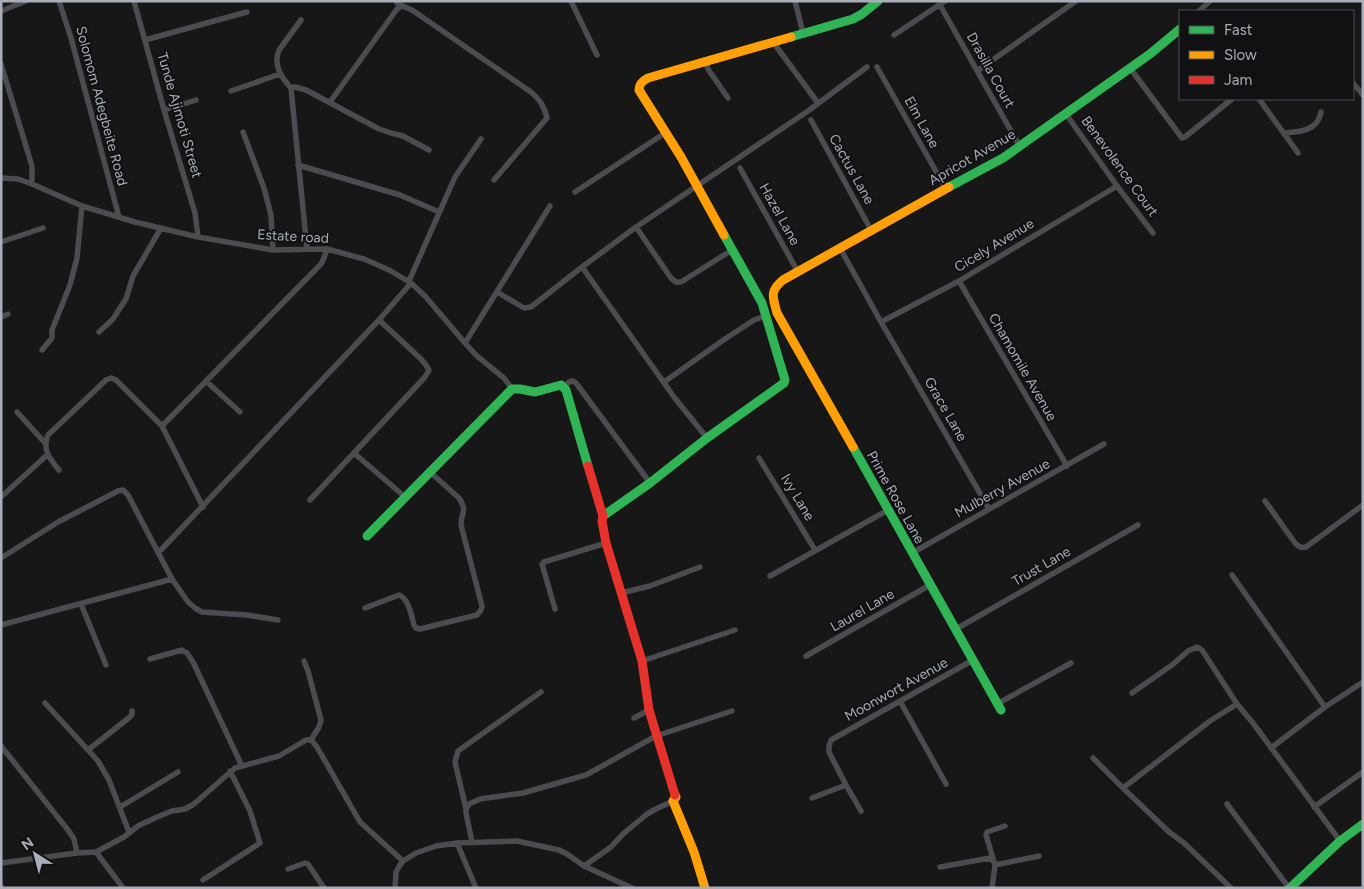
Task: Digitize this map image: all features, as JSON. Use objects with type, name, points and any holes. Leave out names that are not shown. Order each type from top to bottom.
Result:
[{"type":"street","points":[[1,11],[26,1]]},
{"type":"street","name":"Solomom Adegbeite Road","points":[[59,1],[71,38],[119,217]]},
{"type":"street","name":"Tunde Ajimoti Street","points":[[134,1],[195,213],[198,237]]},
{"type":"street","points":[[571,1],[597,55]]},
{"type":"street","points":[[795,1],[803,33]]},
{"type":"street","points":[[603,516],[785,381],[762,303],[681,157],[639,90],[639,84],[648,78],[705,60],[853,19],[867,6],[878,1]]},
{"type":"street","points":[[977,71],[1076,1]]},
{"type":"street","points":[[1201,10],[1210,1]]},
{"type":"street","points":[[330,102],[397,9],[397,3],[406,7],[531,92],[541,102],[546,118],[494,180]]},
{"type":"street","points":[[894,35],[943,3]]},
{"type":"street","name":"Drasilla Court","points":[[943,3],[977,71],[1020,147]]},
{"type":"street","points":[[145,40],[247,12]]},
{"type":"street","points":[[301,20],[277,55],[280,74],[291,88],[307,249]]},
{"type":"street","name":"Apricot Avenue","points":[[772,296],[778,284],[1020,147],[1150,54],[1179,30]]},
{"type":"street","points":[[773,42],[818,103]]},
{"type":"street","points":[[705,60],[708,69],[728,98]]},
{"type":"street","points":[[1,64],[32,166],[32,184]]},
{"type":"street","name":"Elm Lane","points":[[876,66],[946,189]]},
{"type":"street","points":[[497,292],[524,308],[531,307],[636,227],[818,103],[867,67]]},
{"type":"street","points":[[1130,68],[1182,138],[1231,100]]},
{"type":"street","points":[[231,91],[280,74]]},
{"type":"street","points":[[1354,84],[1363,95]]},
{"type":"street","points":[[291,88],[300,88],[380,129],[403,136],[429,150]]},
{"type":"street","points":[[164,110],[196,100]]},
{"type":"street","points":[[1260,100],[1298,153]]},
{"type":"street","points":[[1284,132],[1309,129],[1320,118],[1321,112]]},
{"type":"street","name":"Benevolence Court","points":[[1066,114],[1153,233]]},
{"type":"street","name":"Cactus Lane","points":[[810,120],[871,230]]},
{"type":"street","points":[[243,132],[264,188],[271,215],[272,250]]},
{"type":"street","points":[[575,192],[665,133]]},
{"type":"street","points":[[159,552],[378,320],[410,282],[455,178],[481,140]]},
{"type":"street","points":[[298,165],[400,195],[440,212]]},
{"type":"street","name":"Hazel Lane","points":[[740,168],[798,272]]},
{"type":"street","name":"Estate road","points":[[1,178],[18,179],[82,206],[198,237],[272,250],[327,249],[364,260],[410,282],[425,296],[476,355],[504,378],[512,389]]},
{"type":"street","name":"Cicely Avenue","points":[[881,322],[959,281],[1117,186]]},
{"type":"street","points":[[42,350],[52,338],[52,330],[70,285],[77,258],[82,206]]},
{"type":"street","points":[[465,343],[550,206]]},
{"type":"street","points":[[636,227],[671,278],[676,282],[681,282],[732,250]]},
{"type":"street","points":[[1,242],[43,228]]},
{"type":"street","points":[[99,332],[112,319],[126,299],[133,276],[161,228]]},
{"type":"street","name":"Grace Lane","points":[[840,248],[989,509]]},
{"type":"street","points":[[162,426],[321,264],[327,249]]},
{"type":"street","points":[[582,267],[674,397],[707,438]]},
{"type":"street","name":"Chamomile Avenue","points":[[959,281],[1066,466]]},
{"type":"street","name":"Prime Rose Lane","points":[[772,296],[777,313],[999,707]]},
{"type":"street","points":[[1,317],[8,314]]},
{"type":"street","points":[[664,382],[754,320],[766,316]]},
{"type":"street","points":[[310,500],[425,377],[429,370],[421,359],[378,320]]},
{"type":"street","points":[[59,470],[47,455],[45,443],[48,435],[110,378],[116,380],[162,426],[203,507]]},
{"type":"street","points":[[206,381],[240,412]]},
{"type":"street","points":[[564,387],[569,382],[573,381],[576,383],[650,483]]},
{"type":"street","points":[[367,536],[512,389],[526,389],[533,392],[561,385],[564,387]]},
{"type":"street","points":[[564,387],[603,516],[602,521],[606,543],[642,661],[649,710],[676,797],[673,801],[647,814],[611,847],[584,866]]},
{"type":"street","points":[[17,412],[45,443]]},
{"type":"street","name":"Mulberry Avenue","points":[[912,553],[1104,444]]},
{"type":"street","points":[[354,452],[405,497]]},
{"type":"street","points":[[1,497],[47,455]]},
{"type":"street","name":"Ivy Lane","points":[[759,458],[814,550]]},
{"type":"street","points":[[365,608],[399,595],[403,596],[414,625],[420,629],[477,614],[482,610],[461,526],[464,510],[462,503],[459,498],[430,472]]},
{"type":"street","points":[[1,558],[58,522],[118,491],[124,490],[172,579],[188,602],[195,608],[202,612],[247,615],[278,620]]},
{"type":"street","points":[[1265,501],[1295,543],[1302,548],[1363,505]]},
{"type":"street","points":[[770,576],[888,510]]},
{"type":"street","name":"Trust Lane","points":[[956,629],[1138,525]]},
{"type":"street","points":[[555,609],[542,564],[606,543]]},
{"type":"street","points":[[621,593],[650,586],[700,566]]},
{"type":"street","points":[[1232,575],[1326,707]]},
{"type":"street","points":[[1,625],[172,579]]},
{"type":"street","name":"Laurel Lane","points":[[806,656],[930,585]]},
{"type":"street","points":[[81,604],[106,664]]},
{"type":"street","points":[[642,661],[735,630]]},
{"type":"street","points":[[1132,693],[1172,665],[1188,651],[1197,647],[1202,650],[1237,704],[1246,713],[1340,841]]},
{"type":"street","points":[[150,659],[182,650],[187,653],[242,766]]},
{"type":"street","name":"Moonwort Avenue","points":[[846,785],[830,752],[829,746],[832,740],[973,660]]},
{"type":"street","points":[[304,661],[321,720],[311,740]]},
{"type":"street","points":[[999,707],[1071,663]]},
{"type":"street","points":[[1271,748],[1363,682]]},
{"type":"street","points":[[472,842],[455,762],[458,751],[541,692]]},
{"type":"street","points":[[900,701],[946,784]]},
{"type":"street","points":[[45,703],[98,761],[109,780],[129,832]]},
{"type":"street","points":[[1123,788],[1210,722],[1237,704]]},
{"type":"street","points":[[634,718],[649,710]]},
{"type":"street","points":[[88,750],[127,720],[132,711]]},
{"type":"street","points":[[466,809],[469,804],[480,799],[523,793],[586,775],[656,736],[732,711]]},
{"type":"street","points":[[1,862],[96,852],[124,837],[138,826],[172,811],[186,809],[230,771],[279,756],[306,740],[311,740]]},
{"type":"street","points":[[311,740],[317,747],[360,822],[403,861]]},
{"type":"street","points":[[1,746],[68,830],[74,839],[77,853]]},
{"type":"street","points":[[1093,758],[1169,832],[1184,842],[1231,888]]},
{"type":"street","points":[[203,880],[260,843],[250,811],[230,771]]},
{"type":"street","points":[[120,807],[178,772]]},
{"type":"street","points":[[1314,807],[1363,772]]},
{"type":"street","points":[[812,798],[846,785],[862,811]]},
{"type":"street","points":[[673,801],[694,852],[704,888]]},
{"type":"street","points":[[1227,804],[1289,888],[1340,841],[1362,826]]},
{"type":"street","points":[[992,888],[994,863],[986,835],[987,832],[1005,826]]},
{"type":"street","points":[[395,888],[396,872],[403,861],[416,853],[436,846],[458,843],[517,841],[559,850],[584,866],[632,888]]},
{"type":"street","points":[[458,843],[476,888]]},
{"type":"street","points":[[96,852],[123,888]]},
{"type":"street","points":[[994,863],[1039,856]]},
{"type":"street","points":[[940,867],[990,858],[994,863]]},
{"type":"street","points":[[288,869],[305,863],[308,864],[324,888]]},
{"type":"traffic: fast","points":[[791,37],[853,19],[878,1]]},
{"type":"traffic: fast","points":[[949,187],[1003,158],[1150,54],[1179,30]]},
{"type":"traffic: fast","points":[[603,516],[784,383],[785,380],[762,303],[724,235]]},
{"type":"traffic: fast","points":[[367,536],[512,389],[535,392],[561,385],[566,390],[588,466]]},
{"type":"traffic: fast","points":[[853,447],[1001,710]]},
{"type":"traffic: fast","points":[[1290,888],[1340,841],[1363,824]]},
{"type":"traffic: slow","points":[[724,235],[681,157],[639,90],[640,86],[648,78],[791,37]]},
{"type":"traffic: slow","points":[[853,447],[777,313],[773,299],[774,291],[783,280],[949,187]]},
{"type":"traffic: slow","points":[[675,795],[676,797],[673,801],[694,852],[705,888]]},
{"type":"traffic: jam","points":[[588,466],[603,516],[602,521],[606,543],[642,661],[649,710],[675,795]]}]
